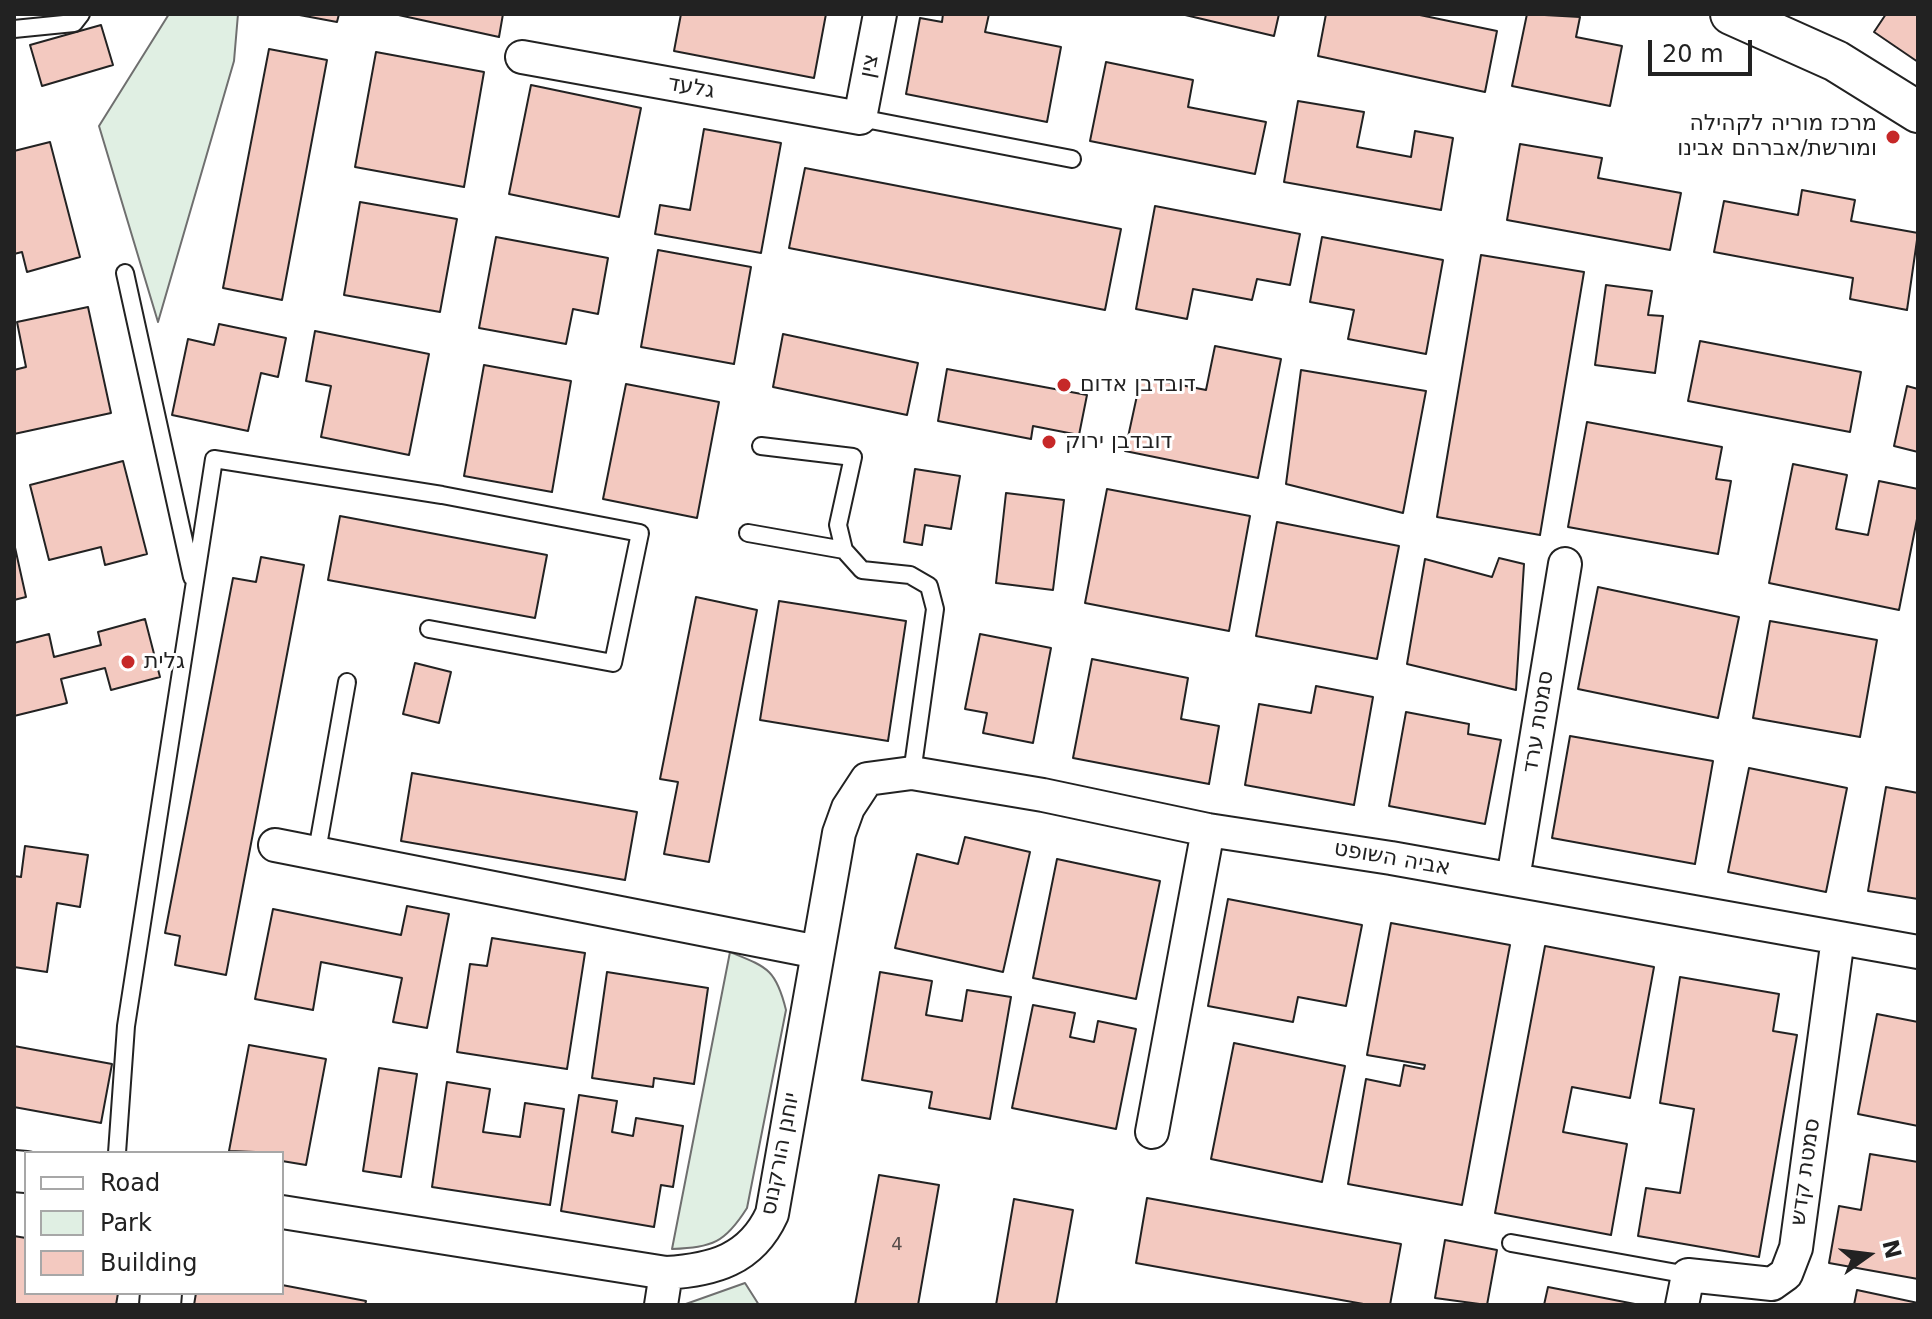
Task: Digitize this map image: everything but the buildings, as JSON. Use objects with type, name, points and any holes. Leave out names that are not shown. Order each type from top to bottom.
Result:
[{"type":"street","name":"צין","points":[[860,118],[880,14]]},
{"type":"street","points":[[1731,14],[1836,61],[1918,112]]},
{"type":"street","name":"גלעד","points":[[522,57],[860,118]]},
{"type":"street","name":"סמטת ערד","points":[[1513,879],[1565,564]]},
{"type":"street","name":"אביה השופט","points":[[867,779],[912,773],[1043,795],[1208,830],[1513,879],[1918,952]]},
{"type":"street","name":"יוחנן הורקנוס","points":[[284,1212],[666,1273],[699,1271],[749,1250],[765,1230],[772,1214],[839,833],[848,808],[867,779]]},
{"type":"street","points":[[1152,1132],[1208,830]]},
{"type":"street","points":[[275,845],[818,952]]},
{"type":"street","name":"סמטת קדש","points":[[1685,1290],[1772,1284],[1791,1266],[1838,938]]},
{"type":"street","points":[[661,1305],[666,1273]]},
{"type":"lane","points":[[14,29],[74,23],[81,14]]},
{"type":"lane","points":[[860,118],[1072,159]]},
{"type":"lane","points":[[125,273],[194,586]]},
{"type":"lane","points":[[761,446],[853,457],[838,525],[844,550],[862,570],[910,575],[929,586],[935,609],[912,773]]},
{"type":"lane","points":[[117,1151],[126,1026],[214,459],[442,495],[640,533],[613,663],[429,629]]},
{"type":"lane","points":[[748,533],[844,550]]},
{"type":"lane","points":[[317,851],[347,682]]},
{"type":"lane","points":[[1511,1243],[1685,1290]]},
{"type":"green space","points":[[169,14],[238,14],[234,61],[158,322],[99,126]]},
{"type":"green space","points":[[730,952],[768,971],[778,986],[786,1010],[747,1208],[732,1229],[717,1241],[698,1247],[672,1249]]},
{"type":"green space","points":[[745,1283],[759,1305],[683,1305]]},
{"type":"place","name":"מרכז מוריה לקהילה ומורשת/אברהם אבינו","points":[[1893,137]]},
{"type":"place","name":"דובדבן אדום","points":[[1064,385]]},
{"type":"place","name":"דובדבן ירוק","points":[[1049,442]]},
{"type":"place","name":"גלית","points":[[128,662]]}]
